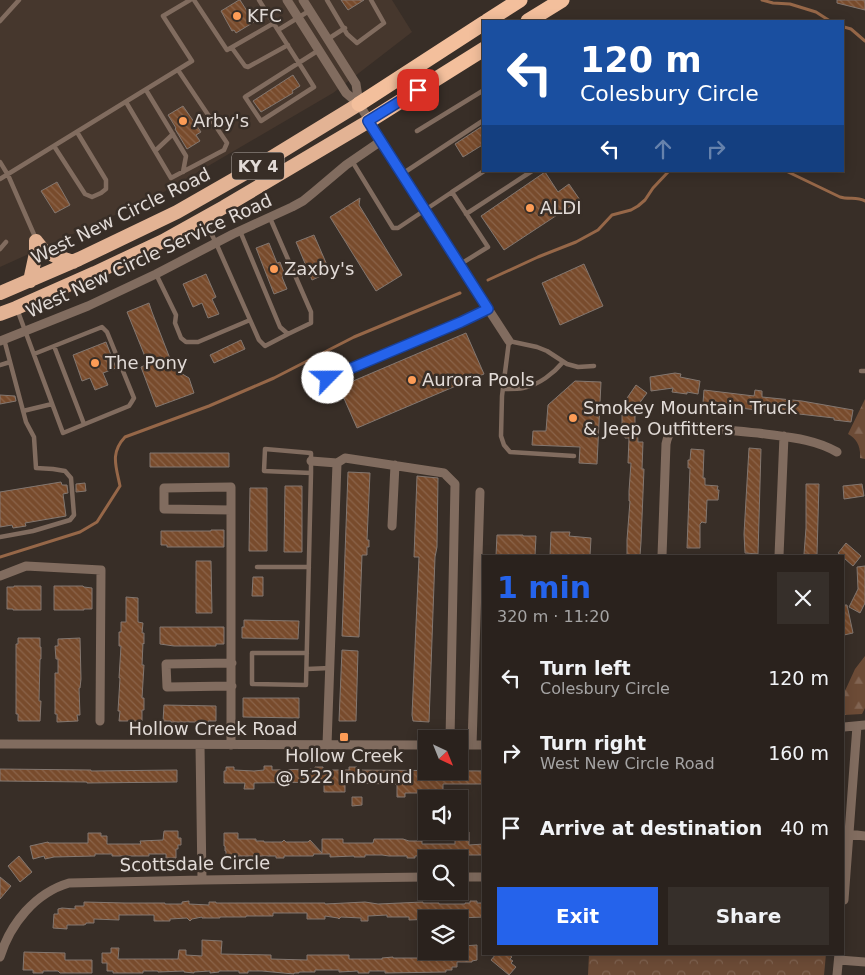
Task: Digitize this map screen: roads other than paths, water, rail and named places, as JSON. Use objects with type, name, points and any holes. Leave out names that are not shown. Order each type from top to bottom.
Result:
[{"type":"highway","points":[[489,20],[520,0]]},
{"type":"highway","points":[[530,20],[562,0]]},
{"type":"highway","name":"West New Circle Road","points":[[0,293],[132,235],[204,198],[359,104],[482,24]]},
{"type":"highway","name":"KY 4","points":[[0,314],[163,241],[368,121],[482,50]]},
{"type":"highway","points":[[36,241],[44,251],[73,262]]},
{"type":"highway","points":[[30,281],[36,253],[36,241]]},
{"type":"street","points":[[287,0],[346,93],[359,104]]},
{"type":"street","points":[[303,0],[356,84],[359,104],[368,121],[509,341]]},
{"type":"street","name":"West New Circle Service Road","points":[[2,340],[88,306],[303,201],[352,161],[381,141]]},
{"type":"street","points":[[662,555],[666,444],[668,435],[672,430],[679,426],[688,426],[784,436],[805,439],[837,452]]},
{"type":"street","points":[[779,555],[784,436]]},
{"type":"street","points":[[311,461],[337,463],[345,458],[395,465],[444,473],[455,484],[450,730]]},
{"type":"street","points":[[327,745],[337,463]]},
{"type":"street","points":[[392,526],[395,465]]},
{"type":"street","points":[[231,510],[164,509],[164,488],[231,487],[232,745]]},
{"type":"street","points":[[472,745],[480,492]]},
{"type":"street","points":[[0,576],[26,566],[101,570],[100,721]]},
{"type":"street","points":[[232,663],[166,664],[167,687],[232,686]]},
{"type":"street","points":[[844,727],[861,725],[844,900]]},
{"type":"street","name":"Hollow Creek Road","points":[[0,744],[418,745]]},
{"type":"street","points":[[200,745],[202,880]]},
{"type":"street","points":[[468,745],[482,745]]},
{"type":"street","points":[[849,834],[865,836]]},
{"type":"street","points":[[468,877],[482,876]]},
{"type":"street","name":"Scottsdale Circle","points":[[0,956],[6,941],[26,911],[52,889],[69,883],[418,877]]},
{"type":"street","points":[[837,975],[839,957],[865,962]]},
{"type":"lane","points":[[0,21],[19,0]]},
{"type":"lane","points":[[0,179],[192,62],[163,16],[190,0]]},
{"type":"lane","points":[[194,0],[227,50],[274,23]]},
{"type":"lane","points":[[259,0],[299,62],[314,87],[261,121],[245,96],[299,62],[319,50]]},
{"type":"lane","points":[[327,0],[347,34],[357,42],[384,23],[371,0]]},
{"type":"lane","points":[[278,30],[309,10]]},
{"type":"lane","points":[[328,39],[344,28]]},
{"type":"lane","points":[[232,48],[245,66],[248,67],[288,45]]},
{"type":"lane","points":[[126,102],[171,178],[224,150],[226,143],[178,70]]},
{"type":"lane","points":[[146,90],[186,156],[183,172]]},
{"type":"lane","points":[[417,131],[482,91]]},
{"type":"lane","points":[[402,174],[482,121]]},
{"type":"lane","points":[[54,146],[84,194],[92,197],[102,193],[106,189],[106,180],[76,132]]},
{"type":"lane","points":[[155,151],[173,134]]},
{"type":"lane","points":[[352,161],[393,228],[398,228],[482,172]]},
{"type":"lane","points":[[0,162],[8,175],[36,241]]},
{"type":"lane","points":[[466,214],[530,172]]},
{"type":"lane","points":[[452,192],[488,247],[459,265]]},
{"type":"lane","points":[[204,218],[259,340],[265,346],[311,323],[310,312],[270,218]]},
{"type":"lane","points":[[240,231],[280,327],[288,334]]},
{"type":"lane","points":[[0,249],[6,242]]},
{"type":"lane","points":[[156,274],[176,315],[175,323],[180,338],[186,342],[198,342],[250,320]]},
{"type":"lane","points":[[16,308],[63,433],[129,406],[132,403],[134,398],[108,332],[102,327],[34,354]]},
{"type":"lane","points":[[328,378],[488,309]]},
{"type":"lane","points":[[0,537],[33,531],[70,520],[74,515],[71,478],[65,471],[36,468],[34,437],[26,422],[2,340]]},
{"type":"lane","points":[[574,456],[510,452],[504,445],[501,436],[503,389],[509,341],[537,347],[547,351],[563,362],[578,367],[594,366]]},
{"type":"lane","points":[[54,346],[84,424]]},
{"type":"lane","points":[[0,365],[10,362]]},
{"type":"lane","points":[[503,389],[525,388],[541,381],[563,362]]},
{"type":"lane","points":[[23,411],[52,404]]},
{"type":"lane","points":[[307,653],[252,653],[252,684],[306,685],[306,669],[307,653],[309,567],[311,472],[311,453],[264,449],[264,471],[311,472]]},
{"type":"lane","points":[[257,567],[309,567]]},
{"type":"lane","points":[[306,669],[330,668]]},
{"type":"waterway","points":[[762,0],[790,4],[816,12],[828,20]]},
{"type":"waterway","points":[[844,27],[851,29],[865,41]]},
{"type":"waterway","points":[[488,280],[576,242],[598,230],[612,215],[638,206],[668,172]]},
{"type":"waterway","points":[[788,172],[840,197],[865,201]]},
{"type":"waterway","points":[[0,557],[80,532],[97,522],[120,486],[115,460],[117,449],[125,437],[209,406],[274,378],[354,337],[460,293]]},
{"type":"place","name":"KFC","points":[[237,16]]},
{"type":"place","name":"Arby's","points":[[183,121]]},
{"type":"place","name":"ALDI","points":[[530,208]]},
{"type":"place","name":"Zaxby's","points":[[274,269]]},
{"type":"place","name":"The Pony","points":[[95,363]]},
{"type":"place","name":"Aurora Pools","points":[[412,380]]},
{"type":"place","name":"Smokey Mountain Truck & Jeep Outfitters","points":[[573,418]]},
{"type":"place","name":"Hollow Creek @ 522 Inbound","points":[[344,737]]}]
